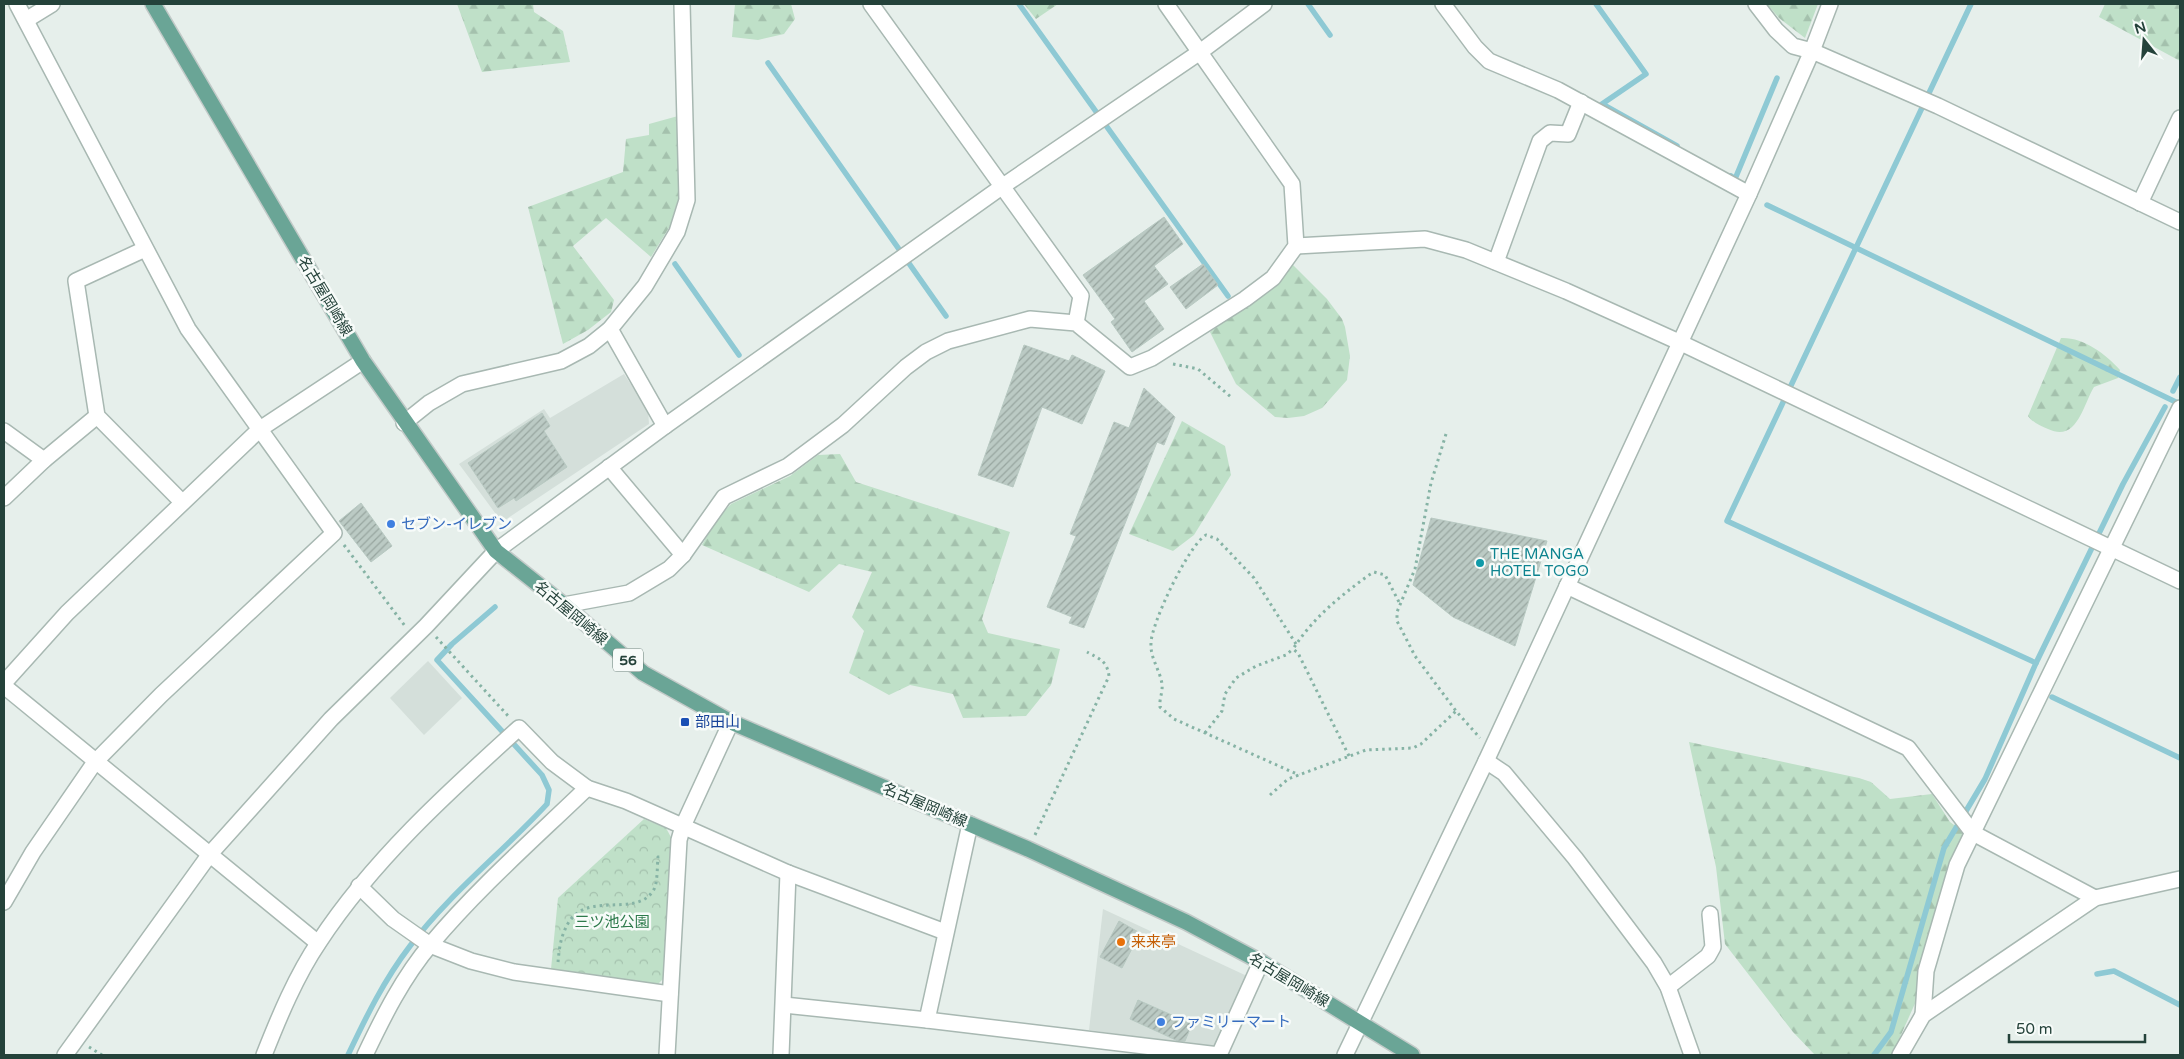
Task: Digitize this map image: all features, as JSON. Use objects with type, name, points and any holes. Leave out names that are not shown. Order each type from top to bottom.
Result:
[{"type":"main road","name":"名古屋岡崎線","points":[[153,4],[363,362],[404,423],[496,551],[564,605],[643,673],[730,722],[1028,849],[1170,914],[1261,962],[1412,1055]]},
{"type":"street","points":[[4,902],[33,852],[95,762],[161,695],[334,532],[188,329],[17,4]]},
{"type":"street","points":[[26,20],[52,4]]},
{"type":"street","points":[[404,423],[429,403],[462,384],[561,361],[589,346],[610,329],[645,286],[677,232],[686,210],[687,166],[682,4]]},
{"type":"street","points":[[871,4],[1004,186],[1081,296],[1076,323]]},
{"type":"street","points":[[564,605],[629,593],[669,569],[683,555],[724,497],[788,466],[843,425],[883,387],[926,352],[948,341],[1030,319],[1076,323],[1130,367],[1147,360],[1245,299],[1273,278],[1296,246],[1292,184],[1166,4]]},
{"type":"street","points":[[65,1055],[210,854],[331,719],[426,626],[496,551],[665,426],[1004,186],[1200,52],[1264,4]]},
{"type":"street","points":[[1443,4],[1475,47],[1489,61],[1581,102],[1749,194]]},
{"type":"street","points":[[1756,4],[1776,30],[1793,46],[1812,51],[1938,106],[2180,222]]},
{"type":"street","points":[[1345,1055],[1486,761],[1749,194],[1812,51],[1830,4]]},
{"type":"street","points":[[1496,262],[1540,142],[1550,132],[1568,134],[1581,102]]},
{"type":"street","points":[[2140,203],[2180,118]]},
{"type":"street","points":[[1296,246],[1425,239],[1466,250],[1679,342],[2180,580]]},
{"type":"street","points":[[146,249],[76,281],[96,416],[182,502]]},
{"type":"street","points":[[610,329],[665,426]]},
{"type":"street","points":[[318,943],[95,762],[4,685],[67,613],[260,429],[363,362]]},
{"type":"street","points":[[1923,1015],[1926,971],[1957,865],[2180,408]]},
{"type":"street","points":[[4,498],[44,460],[96,416]]},
{"type":"street","points":[[4,431],[44,460]]},
{"type":"street","points":[[609,468],[683,555]]},
{"type":"street","points":[[1567,586],[1908,748],[1973,834],[2095,898]]},
{"type":"street","points":[[667,1055],[678,858],[683,826],[730,722]]},
{"type":"street","points":[[264,1055],[278,1020],[318,943],[359,886],[474,768],[519,728],[552,762],[587,788],[683,826],[788,873],[945,932]]},
{"type":"street","points":[[1486,761],[1504,773],[1575,858],[1654,963],[1668,987],[1692,1055]]},
{"type":"street","points":[[365,1055],[387,1010],[430,944],[490,882],[587,788]]},
{"type":"street","points":[[927,1020],[970,824]]},
{"type":"street","points":[[781,1055],[788,873]]},
{"type":"street","points":[[1900,1055],[1923,1015],[2095,898],[2180,879]]},
{"type":"street","points":[[359,886],[394,919],[430,944],[472,961],[514,972],[670,994]]},
{"type":"street","points":[[1668,987],[1708,956],[1713,947],[1710,914]]},
{"type":"street","points":[[784,1005],[1219,1055],[1261,962]]},
{"type":"path","points":[[1147,360],[1154,364],[1179,364],[1198,369],[1231,397]]},
{"type":"path","points":[[1446,434],[1431,483],[1416,569],[1397,612],[1402,633],[1415,656],[1477,736],[1493,746]]},
{"type":"path","points":[[334,532],[414,638]]},
{"type":"path","points":[[1296,644],[1254,578],[1217,539],[1206,535],[1202,537],[1171,588],[1152,633],[1151,644],[1162,684],[1160,707],[1174,719],[1299,775]]},
{"type":"path","points":[[1205,733],[1222,711],[1225,694],[1236,678],[1256,666],[1286,656],[1301,636],[1332,602],[1374,572],[1385,575],[1400,604]]},
{"type":"path","points":[[426,626],[519,728]]},
{"type":"path","points":[[1292,649],[1298,653],[1349,756]]},
{"type":"path","points":[[1028,849],[1110,676],[1104,661],[1087,652]]},
{"type":"path","points":[[1270,795],[1288,778],[1349,756],[1376,748],[1413,748],[1421,744],[1456,711]]},
{"type":"path","points":[[555,978],[562,937],[570,919],[579,910],[592,906],[639,902],[655,890],[658,857],[678,858]]},
{"type":"shaded area","points":[[624,374],[648,410],[649,424],[501,521],[459,464],[544,409],[550,418]]},
{"type":"shaded area","points":[[428,661],[462,698],[424,735],[390,698]]},
{"type":"shaded area","points":[[1103,909],[1247,976],[1217,1044],[1208,1047],[1089,1030]]},
{"type":"green space","points":[[457,4],[533,4],[534,12],[563,31],[570,62],[482,72]]},
{"type":"green space","points":[[735,4],[791,4],[795,19],[784,34],[758,40],[732,37]]},
{"type":"green space","points":[[1024,4],[1058,4],[1036,19]]},
{"type":"green space","points":[[1767,4],[1818,4],[1805,38],[1779,18]]},
{"type":"green space","points":[[2105,4],[2180,4],[2180,61],[2099,17]]},
{"type":"green space","points":[[678,116],[680,193],[670,226],[651,257],[606,218],[573,246],[614,300],[611,312],[588,330],[563,344],[528,207],[623,172],[626,139],[649,135],[649,124]]},
{"type":"green space","points":[[1292,264],[1327,299],[1342,319],[1350,356],[1347,380],[1322,408],[1304,416],[1288,418],[1275,417],[1236,384],[1210,332],[1262,294]]},
{"type":"green space","points":[[2061,338],[2069,338],[2086,343],[2108,358],[2120,370],[2118,378],[2094,387],[2078,420],[2072,427],[2066,431],[2058,432],[2037,424],[2028,416]]},
{"type":"green space","points":[[1182,421],[1225,446],[1231,475],[1194,535],[1173,551],[1129,534]]},
{"type":"green space","points":[[840,454],[856,482],[1010,532],[982,619],[988,633],[1060,649],[1051,685],[1026,716],[963,718],[953,694],[910,685],[889,695],[849,673],[864,631],[852,617],[872,572],[839,564],[809,592],[702,545],[716,520],[731,504],[790,476],[818,455]]},
{"type":"green space","points":[[1689,742],[1859,778],[1871,782],[1890,799],[1932,794],[1950,822],[1965,833],[1917,999],[1892,1055],[1815,1055],[1793,1032],[1725,944],[1716,867]]},
{"type":"green space","name":"三ツ池公園","points":[[644,819],[666,828],[672,839],[664,978],[657,985],[551,969],[558,898]]},
{"type":"building","points":[[1164,217],[1183,244],[1154,266],[1168,284],[1144,301],[1164,329],[1132,352],[1111,322],[1115,319],[1083,275]]},
{"type":"building","points":[[1203,264],[1218,285],[1186,309],[1170,287]]},
{"type":"building","points":[[1024,345],[1069,361],[1072,355],[1105,371],[1082,424],[1042,407],[1013,487],[978,475]]},
{"type":"building","points":[[1144,388],[1175,417],[1164,445],[1157,442],[1084,628],[1069,623],[1072,617],[1047,607],[1076,536],[1070,534],[1114,422],[1129,428]]},
{"type":"building","points":[[542,413],[550,426],[544,431],[567,467],[516,501],[514,498],[498,508],[468,463]]},
{"type":"building","points":[[361,503],[392,546],[371,562],[339,521]]},
{"type":"building","name":"THE MANGA HOTEL TOGO","points":[[1431,518],[1547,541],[1515,646],[1453,617],[1413,585]]},
{"type":"building","points":[[1119,921],[1140,933],[1122,968],[1100,957]]},
{"type":"building","name":"ファミリーマート","points":[[1138,1000],[1192,1024],[1185,1041],[1178,1041],[1130,1019]]},
{"type":"waterway","points":[[1019,4],[1228,296]]},
{"type":"waterway","points":[[1308,4],[1330,35]]},
{"type":"waterway","points":[[1596,4],[1646,74],[1602,104],[1677,146]]},
{"type":"waterway","points":[[1971,4],[1727,521],[2036,663]]},
{"type":"waterway","points":[[768,63],[946,316]]},
{"type":"waterway","points":[[1731,176],[1735,179],[1777,78]]},
{"type":"waterway","points":[[1767,205],[2180,404]]},
{"type":"waterway","points":[[675,264],[739,355]]},
{"type":"waterway","points":[[2173,391],[2180,377]]},
{"type":"waterway","points":[[1874,1055],[1891,1032],[1944,848],[1985,779],[2036,663],[2123,484],[2165,407]]},
{"type":"waterway","points":[[348,1055],[384,985],[410,946],[459,890],[547,804],[549,790],[542,775],[437,660],[452,644],[495,607]]},
{"type":"waterway","points":[[2052,697],[2180,758]]},
{"type":"waterway","points":[[2097,974],[2114,971],[2180,1005]]},
{"type":"place","name":"セブン-イレブン","points":[[391,524]]},
{"type":"place","name":"THE MANGA HOTEL TOGO","points":[[1480,563]]},
{"type":"place","name":"部田山","points":[[685,722]]},
{"type":"place","name":"来来亭","points":[[1121,942]]},
{"type":"place","name":"ファミリーマート","points":[[1161,1022]]}]
